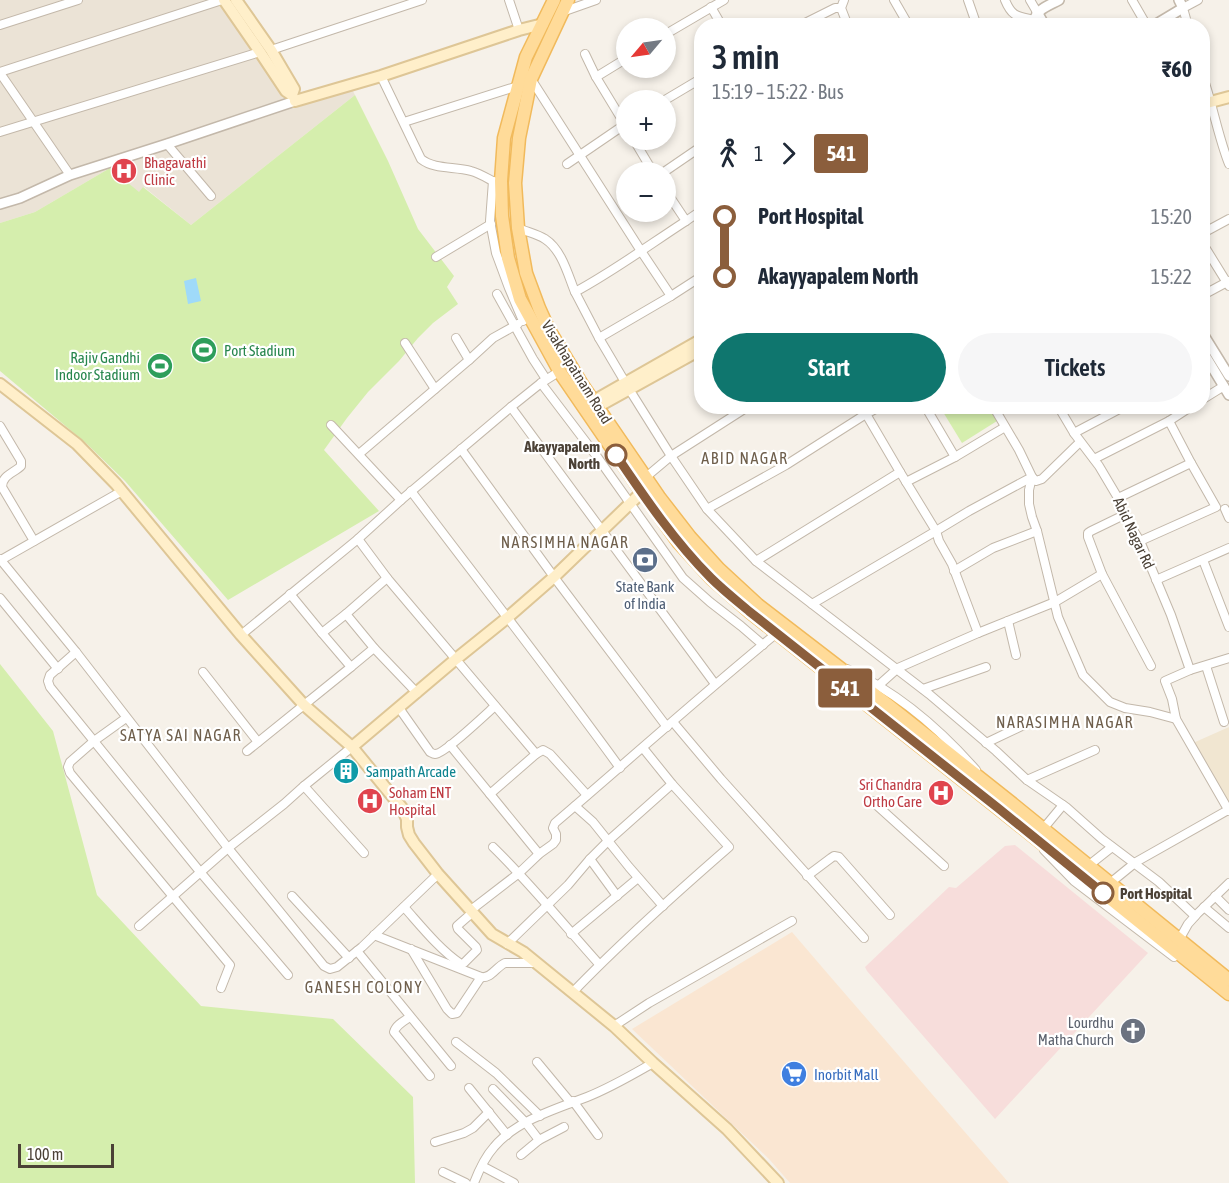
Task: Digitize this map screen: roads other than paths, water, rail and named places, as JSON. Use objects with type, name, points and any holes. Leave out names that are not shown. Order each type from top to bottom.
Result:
[{"type":"main road","points":[[223,0],[266,51],[294,89],[293,98],[381,76],[543,24]]},
{"type":"main road","points":[[236,0],[266,51]]},
{"type":"main road","points":[[554,0],[526,57],[504,138],[497,183],[508,258],[527,319],[560,371],[591,407],[642,492],[679,543],[711,578],[750,612],[1229,995]]},
{"type":"main road","name":"Visakhapatnam Road","points":[[565,6],[531,79],[519,138],[515,183],[526,273],[549,330],[581,383],[591,407],[690,537],[719,569],[758,604],[1229,979]]},
{"type":"main road","points":[[1210,102],[1229,97]]},
{"type":"main road","points":[[591,407],[694,344]]},
{"type":"main road","points":[[627,386],[694,353]]},
{"type":"main road","points":[[0,384],[77,444],[122,491],[241,635],[304,705],[352,747],[402,808],[407,819],[409,835],[438,874],[492,934],[537,963],[614,1026],[727,1129],[778,1183]]},
{"type":"main road","points":[[352,747],[554,577],[642,492]]},
{"type":"street","points":[[0,25],[78,0]]},
{"type":"street","points":[[70,175],[0,72],[223,0]]},
{"type":"street","points":[[0,132],[266,51],[422,0]]},
{"type":"street","points":[[509,0],[519,30]]},
{"type":"street","points":[[565,6],[596,0]]},
{"type":"street","points":[[676,28],[724,0]]},
{"type":"street","points":[[894,0],[904,18]]},
{"type":"street","points":[[968,0],[974,18]]},
{"type":"street","points":[[1005,0],[1013,15],[1030,18]]},
{"type":"street","points":[[1030,0],[1035,18]]},
{"type":"street","points":[[1036,18],[1059,0]]},
{"type":"street","points":[[1132,0],[1142,18]]},
{"type":"street","points":[[1164,18],[1181,4],[1198,0]]},
{"type":"street","points":[[816,18],[842,4]]},
{"type":"street","points":[[711,7],[717,18]]},
{"type":"street","points":[[585,54],[616,109]]},
{"type":"street","points":[[596,77],[616,65]]},
{"type":"street","points":[[359,454],[493,338],[527,319],[509,288],[496,253],[491,224],[497,183],[473,171],[427,164],[422,159],[381,76]]},
{"type":"street","points":[[531,79],[671,296]]},
{"type":"street","points":[[676,93],[694,83]]},
{"type":"street","points":[[404,122],[518,86]]},
{"type":"street","points":[[0,204],[20,198],[70,175],[167,144],[293,98]]},
{"type":"street","points":[[1210,111],[1229,164]]},
{"type":"street","points":[[567,164],[616,132]]},
{"type":"street","points":[[167,144],[211,196]]},
{"type":"street","points":[[676,164],[694,151]]},
{"type":"street","points":[[676,206],[686,221]]},
{"type":"street","points":[[575,292],[606,276],[694,216]]},
{"type":"street","points":[[1210,229],[1229,219]]},
{"type":"street","points":[[436,257],[491,224]]},
{"type":"street","points":[[519,228],[544,238],[560,256],[575,292],[599,338],[671,456],[707,509],[756,561],[923,688],[1027,780],[1063,805],[1195,915]]},
{"type":"street","points":[[1210,255],[1228,283],[1210,292]]},
{"type":"street","points":[[599,338],[694,281]]},
{"type":"street","points":[[497,294],[544,381],[683,578],[763,645]]},
{"type":"street","points":[[456,338],[469,360]]},
{"type":"street","points":[[405,343],[435,389]]},
{"type":"street","points":[[1210,347],[1225,376],[1229,395]]},
{"type":"street","points":[[1210,360],[1225,376]]},
{"type":"street","points":[[241,635],[358,539],[511,406],[560,371]]},
{"type":"street","points":[[1210,392],[1225,376]]},
{"type":"street","points":[[511,406],[715,684]]},
{"type":"street","points":[[646,477],[671,456],[737,414]]},
{"type":"street","points":[[707,509],[786,465],[866,414],[936,531],[978,633]]},
{"type":"street","points":[[930,414],[956,457]]},
{"type":"street","points":[[998,414],[1036,481],[1042,479],[1080,442]]},
{"type":"street","name":"Abid Nagar Rd","points":[[1063,414],[1118,498],[1124,514],[1140,541],[1171,615],[1190,670]]},
{"type":"street","points":[[1074,433],[1110,414]]},
{"type":"street","points":[[1094,459],[1180,414]]},
{"type":"street","points":[[1140,541],[1216,507],[1169,421]]},
{"type":"street","points":[[331,425],[401,500]]},
{"type":"street","points":[[0,426],[21,460],[21,466],[5,477],[2,487],[34,541]]},
{"type":"street","points":[[906,482],[956,457],[1005,426]]},
{"type":"street","points":[[461,449],[554,577],[670,725],[864,938]]},
{"type":"street","points":[[1118,498],[1191,463]]},
{"type":"street","points":[[756,561],[900,472]]},
{"type":"street","points":[[1032,477],[1029,504],[1058,617],[1083,675],[1110,702],[1176,719]]},
{"type":"street","points":[[812,604],[969,511],[1032,477]]},
{"type":"street","points":[[122,491],[0,560],[76,652],[228,848],[324,966],[330,969],[337,967],[349,958],[438,874]]},
{"type":"street","points":[[411,491],[620,768]]},
{"type":"street","points":[[1124,514],[1088,533],[1088,542],[1102,574],[1151,666]]},
{"type":"street","points":[[954,571],[993,548],[1037,531]]},
{"type":"street","points":[[358,539],[387,578],[536,754]]},
{"type":"street","points":[[1155,580],[1229,548]]},
{"type":"street","points":[[1203,560],[1229,627]]},
{"type":"street","points":[[879,685],[898,668],[1055,603],[1102,574]]},
{"type":"street","points":[[322,633],[387,578]]},
{"type":"street","points":[[290,594],[351,667]]},
{"type":"street","points":[[0,598],[58,669]]},
{"type":"street","points":[[346,614],[374,648],[417,693]]},
{"type":"street","points":[[1008,621],[1016,655]]},
{"type":"street","points":[[404,907],[454,960],[460,964],[464,963],[477,950],[457,926],[553,844],[556,840],[553,828],[555,823],[777,633]]},
{"type":"street","points":[[247,751],[374,648]]},
{"type":"street","points":[[76,652],[50,675],[48,681],[50,687],[201,873],[288,975]]},
{"type":"street","points":[[1109,884],[1134,864],[1228,810],[1176,719],[1165,681],[1190,670],[1229,658]]},
{"type":"street","points":[[831,661],[879,685],[944,735],[993,789]]},
{"type":"street","points":[[1206,666],[1224,722]]},
{"type":"street","points":[[923,688],[986,667]]},
{"type":"street","points":[[203,672],[258,742]]},
{"type":"street","points":[[399,708],[430,752],[436,754],[450,745],[495,706]]},
{"type":"street","points":[[126,718],[70,762],[68,767],[70,773],[230,965],[221,988]]},
{"type":"street","points":[[986,743],[1026,723]]},
{"type":"street","points":[[450,745],[539,854]]},
{"type":"street","points":[[139,926],[228,848],[352,747]]},
{"type":"street","points":[[573,992],[599,964],[729,848],[643,748]]},
{"type":"street","points":[[490,794],[543,750],[550,754],[587,795]]},
{"type":"street","points":[[1027,780],[1095,750]]},
{"type":"street","points":[[507,944],[548,906],[608,841],[672,784]]},
{"type":"street","points":[[304,786],[364,853]]},
{"type":"street","points":[[872,801],[944,866]]},
{"type":"street","points":[[1043,829],[1063,805]]},
{"type":"street","points":[[575,806],[593,822],[663,906]]},
{"type":"street","points":[[493,847],[519,873],[599,964]]},
{"type":"street","points":[[1088,866],[1112,847]]},
{"type":"street","points":[[807,876],[834,856],[839,857],[890,915]]},
{"type":"street","points":[[590,859],[617,896]]},
{"type":"street","points":[[571,934],[638,878]]},
{"type":"street","points":[[1179,940],[1195,915],[1228,886]]},
{"type":"street","points":[[292,896],[349,958]]},
{"type":"street","points":[[1215,896],[1229,910]]},
{"type":"street","points":[[1204,907],[1229,928]]},
{"type":"street","points":[[614,1026],[649,1003],[792,921]]},
{"type":"street","points":[[374,935],[485,978],[505,963],[537,963]]},
{"type":"street","points":[[411,949],[452,1014],[457,1013],[481,977]]},
{"type":"street","points":[[357,951],[451,1066]]},
{"type":"street","points":[[410,1017],[394,1032],[430,1076]]},
{"type":"street","points":[[456,1042],[505,1080],[540,1116]]},
{"type":"street","points":[[537,1062],[598,1134]]},
{"type":"street","points":[[474,1183],[494,1147],[507,1135],[540,1116],[596,1093],[653,1063]]},
{"type":"street","points":[[469,1088],[507,1135]]},
{"type":"street","points":[[494,1089],[539,1140]]},
{"type":"street","points":[[435,1142],[473,1128],[489,1112]]},
{"type":"street","points":[[521,1155],[539,1140],[564,1127]]},
{"type":"street","points":[[482,1166],[514,1183]]},
{"type":"street","points":[[443,1172],[466,1183]]},
{"type":"water","points":[[196,278],[201,301],[188,304],[184,281]]},
{"type":"place","name":"Bhagavathi Clinic","points":[[124,171]]},
{"type":"place","name":"Port Stadium","points":[[204,350]]},
{"type":"place","name":"Rajiv Gandhi Indoor Stadium","points":[[160,366]]},
{"type":"place","name":"Akayyapalem North","points":[[616,455]]},
{"type":"place","name":"State Bank of India","points":[[645,560]]},
{"type":"place","name":"Sampath Arcade","points":[[346,771]]},
{"type":"place","name":"Sri Chandra Ortho Care","points":[[941,793]]},
{"type":"place","name":"Soham ENT Hospital","points":[[370,801]]},
{"type":"place","name":"Port Hospital","points":[[1103,893]]},
{"type":"place","name":"Lourdhu Matha Church","points":[[1133,1031]]},
{"type":"place","name":"Inorbit Mall","points":[[794,1074]]},
{"type":"district","name":"ABID NAGAR","points":[[745,458]]},
{"type":"district","name":"NARSIMHA NAGAR","points":[[565,542]]},
{"type":"district","name":"NARASIMHA NAGAR","points":[[1065,722]]},
{"type":"district","name":"SATYA SAI NAGAR","points":[[181,735]]},
{"type":"district","name":"GANESH COLONY","points":[[364,987]]}]
